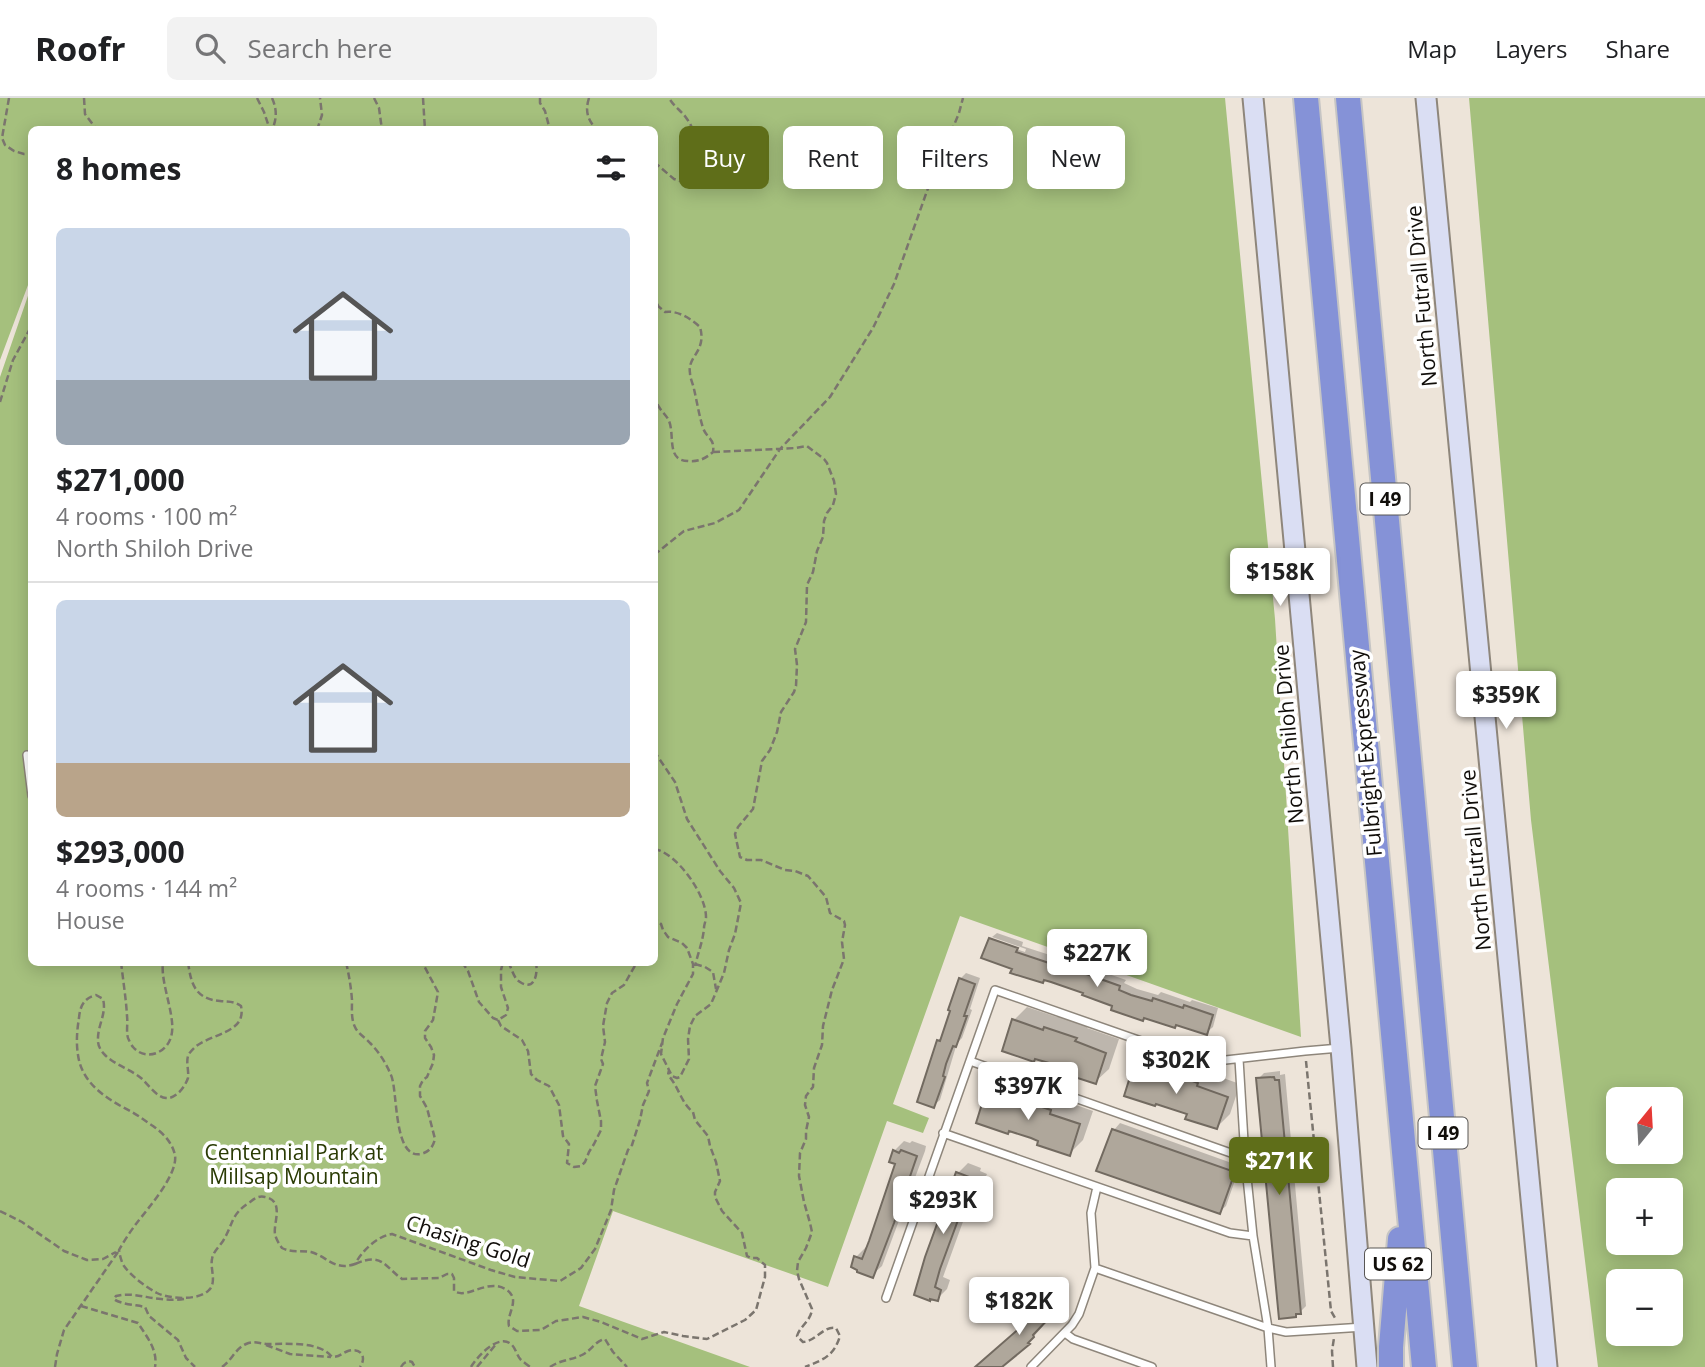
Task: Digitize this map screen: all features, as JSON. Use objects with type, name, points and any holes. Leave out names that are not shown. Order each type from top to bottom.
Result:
[{"type":"highway","name":"Fulbright Expressway","points":[[1306,98],[1424,1367]]},
{"type":"highway","name":"Fulbright Expressway","points":[[1348,98],[1465,1367]]},
{"type":"highway","name":"US 62","points":[[1391,1367],[1406,1181]]},
{"type":"main road","name":"North Shiloh Drive","points":[[1254,98],[1341,1048],[1367,1367]]},
{"type":"main road","name":"North Futrall Drive","points":[[1426,98],[1547,1367]]},
{"type":"lane","points":[[27,755],[28,763]]},
{"type":"lane","points":[[886,1298],[995,990],[1208,1062],[1341,1048]]},
{"type":"lane","points":[[1239,1059],[1245,1158],[1253,1236],[1268,1328],[1270,1367]]},
{"type":"lane","points":[[970,1061],[1245,1158]]},
{"type":"lane","points":[[943,1133],[1230,1233],[1253,1236]]},
{"type":"lane","points":[[1031,1367],[1072,1325],[1079,1314],[1096,1268],[1091,1213],[1097,1187]]},
{"type":"lane","points":[[1096,1268],[1286,1332],[1364,1327]]},
{"type":"lane","points":[[1065,1333],[1073,1339],[1152,1367]]},
{"type":"path","points":[[9,98],[2,134],[5,145],[14,151],[28,154]]},
{"type":"path","points":[[84,98],[85,114],[94,126]]},
{"type":"path","points":[[257,98],[269,126]]},
{"type":"path","points":[[272,98],[276,115],[272,126]]},
{"type":"path","points":[[318,126],[322,115],[320,98]]},
{"type":"path","points":[[374,98],[379,108],[381,126]]},
{"type":"path","points":[[423,98],[425,126]]},
{"type":"path","points":[[540,98],[549,126]]},
{"type":"path","points":[[589,98],[586,108],[594,126]]},
{"type":"path","points":[[658,165],[682,182],[692,178],[698,161],[693,130],[686,116],[669,98]]},
{"type":"path","points":[[658,552],[684,531],[715,523],[739,510],[780,449],[830,397],[873,328],[894,284],[963,98]]},
{"type":"path","points":[[658,306],[665,312],[682,314],[700,327],[703,336],[701,345],[691,361],[689,371],[702,425],[714,444],[713,452]]},
{"type":"path","points":[[0,402],[13,360],[28,332]]},
{"type":"path","points":[[658,404],[669,422],[671,446],[681,461],[697,462],[713,452],[799,446],[811,448],[827,463],[836,494],[824,521],[823,537],[807,585],[806,622],[795,649],[796,686],[780,712],[777,732],[762,761],[753,809],[735,834],[740,857],[761,860],[808,876],[826,897],[830,913],[844,921],[845,925],[842,939],[844,959],[823,1026],[813,1087],[806,1096],[805,1105],[809,1117],[805,1143],[800,1153],[799,1175],[812,1232],[797,1271],[812,1310],[807,1322],[798,1332],[799,1340],[811,1341],[832,1327],[836,1328],[839,1336],[837,1343],[822,1361],[805,1367]]},
{"type":"path","points":[[658,757],[675,782],[687,819],[734,888],[741,903],[724,973],[711,1004],[695,1017],[690,1026],[690,1059],[680,1077],[675,1078],[669,1070]]},
{"type":"path","points":[[658,850],[676,862],[695,885],[702,901],[706,917],[703,941],[693,969]]},
{"type":"path","points":[[195,1367],[186,1358],[178,1340],[149,1316],[145,1307],[117,1302],[114,1299],[121,1294],[191,1299],[210,1289],[214,1283],[212,1255],[225,1238],[234,1216],[247,1204],[266,1196],[277,1209],[275,1234],[282,1248],[297,1253],[313,1253],[327,1262],[344,1266],[368,1260],[384,1262],[402,1279],[439,1278],[452,1274],[454,1291],[457,1293],[463,1294],[490,1286],[503,1288],[513,1298],[508,1321],[514,1331],[541,1330],[556,1321],[579,1316],[601,1322],[638,1339],[664,1332],[707,1339],[745,1320],[756,1310],[765,1277],[765,1265],[762,1260],[747,1256],[742,1233],[720,1208],[715,1197],[720,1177],[708,1136],[695,1120],[693,1112],[684,1104],[674,1081],[668,1075],[667,1062],[661,1054],[669,1021],[693,969],[687,948],[668,937],[658,921]]},
{"type":"path","points":[[695,964],[713,972],[716,989]]},
{"type":"path","points":[[121,966],[128,1039],[132,1046],[145,1055],[154,1055],[167,1045],[172,1029],[163,966]]},
{"type":"path","points":[[55,1367],[64,1330],[164,1185],[173,1168],[175,1155],[163,1134],[103,1095],[88,1081],[78,1056],[79,1009],[89,997],[96,995],[103,999],[105,1007],[97,1040],[102,1053],[134,1074],[160,1096],[174,1097],[188,1078],[188,1055],[192,1049],[233,1028],[240,1023],[243,1015],[241,1006],[234,1002],[215,1001],[199,994],[193,986],[189,966]]},
{"type":"path","points":[[347,966],[356,1029],[372,1045],[392,1076],[403,1141],[405,1147],[416,1155],[430,1150],[435,1139],[427,1108],[420,1096],[420,1086],[433,1063],[434,1055],[425,1038],[425,1031],[433,1020],[438,992],[424,966]]},
{"type":"path","points":[[465,966],[479,1002],[504,1029],[522,1040],[531,1074],[549,1086],[559,1105],[563,1136],[569,1144],[567,1160],[574,1167],[586,1162],[601,1130],[595,1086],[603,1064],[603,1026],[607,1003],[612,993],[624,985],[635,966]]},
{"type":"path","points":[[498,1020],[506,1015],[508,1008],[501,987],[504,966]]},
{"type":"path","points":[[511,966],[516,979],[522,984],[529,984],[535,981],[537,966]]},
{"type":"path","name":"Chasing Gold","points":[[355,1264],[380,1238],[392,1234],[515,1277],[560,1281],[581,1268],[595,1249],[611,1210],[614,1190],[632,1145],[649,1091],[647,1083],[662,1043]]},
{"type":"path","points":[[1305,1051],[1331,1311],[1335,1318],[1333,1367]]},
{"type":"path","points":[[0,1211],[64,1251],[87,1260],[103,1259],[119,1250]]},
{"type":"path","points":[[119,1250],[122,1264],[130,1273],[158,1293],[197,1297]]},
{"type":"path","points":[[81,1306],[138,1323],[154,1349],[155,1367]]},
{"type":"path","points":[[550,1367],[585,1354],[603,1339],[627,1367]]},
{"type":"path","points":[[222,1367],[240,1347],[257,1341],[290,1354],[332,1357],[348,1351],[357,1351],[364,1357],[360,1367]]},
{"type":"path","points":[[471,1367],[477,1358],[498,1343],[507,1342],[530,1367]]},
{"type":"path","points":[[266,1345],[286,1343],[318,1348],[332,1357]]},
{"type":"path","points":[[477,1367],[498,1343]]},
{"type":"path","points":[[401,1367],[407,1361],[411,1361],[415,1367]]},
{"type":"green space","name":"Centennial Park at Millsap Mountain","points":[[0,98],[1225,98],[1275,619],[1301,1037],[960,916],[893,1104],[929,1118],[923,1133],[887,1121],[828,1287],[613,1211],[579,1306],[750,1367],[0,1367],[0,377],[28,296],[28,966],[658,966],[658,126],[28,126],[28,285],[0,360]]},
{"type":"green space","points":[[1469,98],[1705,98],[1705,1367],[1598,1367],[1531,820]]},
{"type":"building","points":[[989,938],[1018,948],[1016,952],[1049,963],[1051,960],[1120,986],[1119,990],[1131,995],[1152,1001],[1153,998],[1183,1008],[1184,1005],[1213,1015],[1207,1035],[1144,1018],[1143,1021],[1111,1010],[1112,1006],[1082,995],[1083,993],[1044,980],[1043,983],[1010,973],[1012,969],[981,958]]},
{"type":"building","points":[[959,978],[975,984],[964,1016],[967,1016],[956,1047],[953,1046],[946,1064],[945,1077],[934,1108],[917,1102],[937,1040],[940,1041]]},
{"type":"building","points":[[1012,1019],[1077,1038],[1075,1041],[1106,1053],[1096,1084],[1062,1073],[1064,1069],[1056,1065],[1035,1059],[1034,1062],[1002,1051]]},
{"type":"building","points":[[1134,1064],[1166,1075],[1167,1072],[1228,1097],[1217,1129],[1185,1119],[1187,1114],[1124,1096]]},
{"type":"building","points":[[1274,1077],[1279,1080],[1301,1314],[1279,1319],[1256,1078]]},
{"type":"building","points":[[986,1091],[1051,1110],[1050,1114],[1080,1124],[1070,1156],[1037,1145],[1038,1141],[1031,1138],[1009,1131],[1008,1134],[976,1123]]},
{"type":"building","points":[[1112,1129],[1235,1172],[1220,1214],[1096,1171]]},
{"type":"building","points":[[893,1150],[917,1156],[873,1278],[851,1267],[854,1256],[862,1259],[869,1241],[895,1164],[889,1162]]},
{"type":"building","points":[[956,1172],[972,1178],[971,1181],[978,1184],[974,1195],[968,1193],[940,1269],[935,1287],[941,1290],[938,1301],[930,1301],[914,1295]]},
{"type":"building","points":[[1043,1300],[1055,1312],[1033,1335],[1028,1343],[1030,1344],[1002,1367],[975,1367],[1022,1326],[1019,1323]]}]
